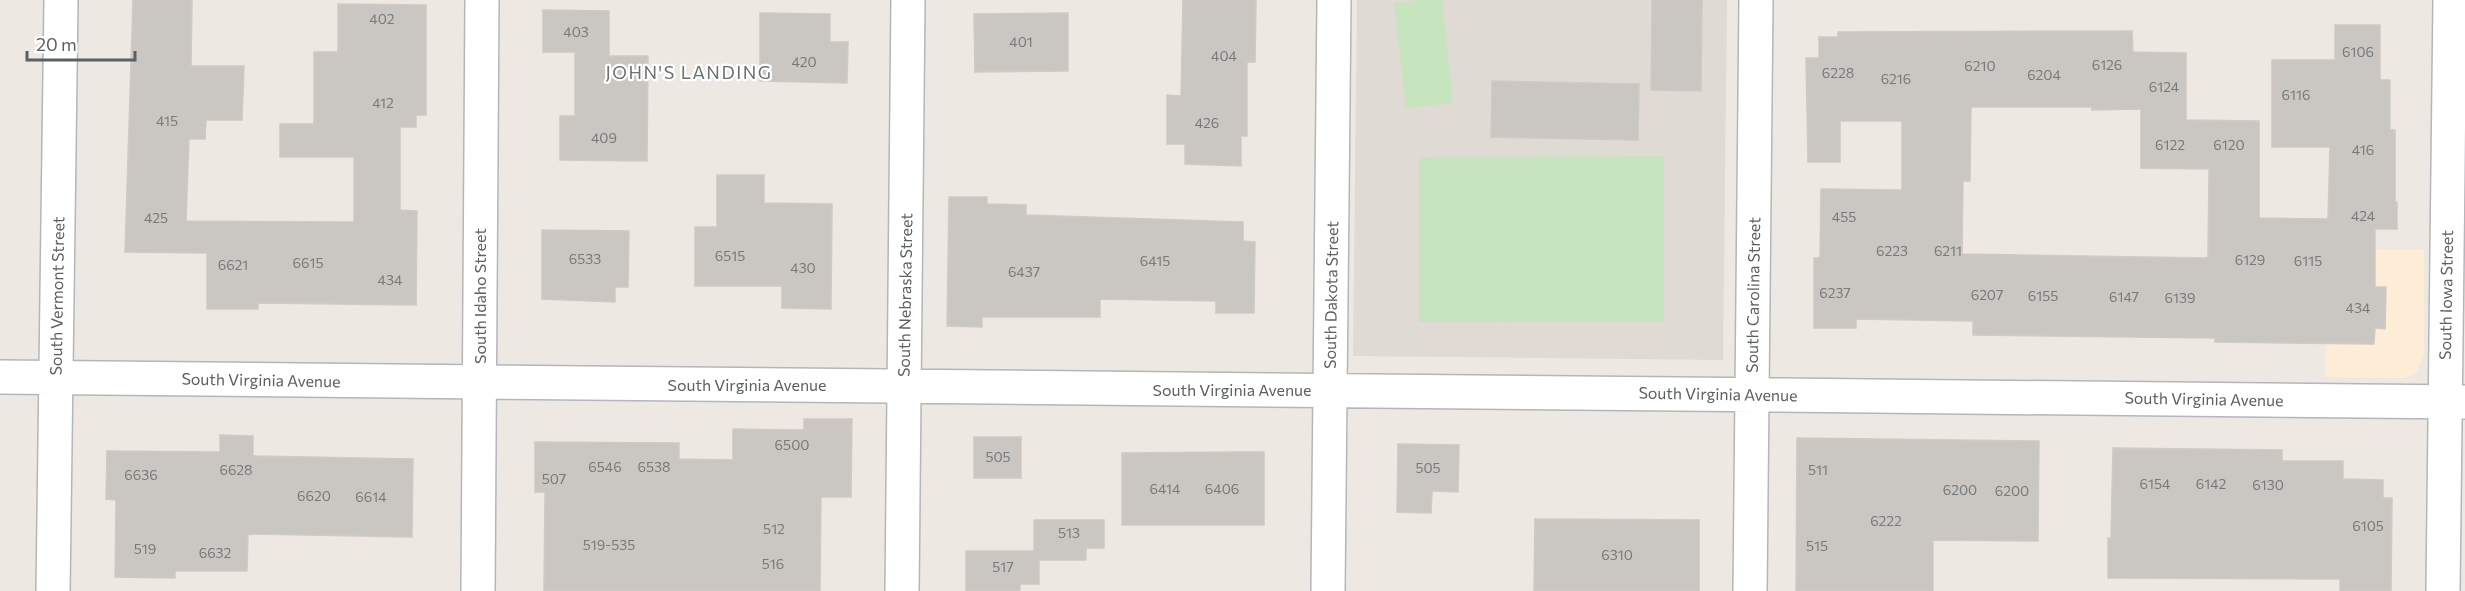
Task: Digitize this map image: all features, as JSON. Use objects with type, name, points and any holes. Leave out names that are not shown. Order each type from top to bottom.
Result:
[{"type":"street","name":"South Vermont Street","points":[[53,591],[61,0]]},
{"type":"street","name":"South Idaho Street","points":[[478,591],[482,0]]},
{"type":"street","name":"South Nebraska Street","points":[[903,591],[908,0]]},
{"type":"street","name":"South Dakota Street","points":[[1328,591],[1334,0]]},
{"type":"street","name":"South Carolina Street","points":[[1750,591],[1756,0]]},
{"type":"street","name":"South Iowa Street","points":[[2443,591],[2455,402],[2450,0]]},
{"type":"street","name":"South Virginia Avenue","points":[[0,377],[2455,402]]},
{"type":"shaded area","points":[[1357,0],[1727,0],[1723,360],[1353,356]]},
{"type":"shaded area","points":[[2327,250],[2424,250],[2424,355],[2416,373],[2405,378],[2325,377]]},
{"type":"green space","points":[[1442,0],[1453,103],[1406,108],[1394,3]]},
{"type":"green space","points":[[1664,156],[1664,321],[1419,322],[1419,157]]},
{"type":"building","points":[[133,0],[192,0],[191,66],[244,66],[242,120],[206,120],[205,139],[189,139],[186,221],[354,222],[354,157],[280,157],[280,124],[314,124],[314,52],[338,52],[338,4],[426,5],[426,115],[416,115],[416,127],[400,127],[400,210],[417,211],[416,305],[258,303],[258,309],[207,309],[207,253],[125,252]]},
{"type":"building","points":[[1183,0],[1256,0],[1255,62],[1247,62],[1247,136],[1241,136],[1241,166],[1185,164],[1185,144],[1167,144],[1167,95],[1181,96]]},
{"type":"building","points":[[1652,0],[1702,0],[1701,91],[1651,90]]},
{"type":"building","points":[[543,10],[609,11],[609,56],[648,56],[647,161],[560,160],[560,116],[575,116],[575,52],[543,52]]},
{"type":"building","points":[[760,13],[830,14],[830,42],[848,42],[847,83],[760,81]]},
{"type":"building","points":[[1068,13],[1068,71],[975,72],[974,14]]},
{"type":"building","points":[[2335,25],[2380,25],[2380,80],[2390,80],[2390,130],[2395,130],[2397,229],[2375,229],[2375,287],[2386,287],[2385,329],[2375,328],[2374,344],[2215,342],[2215,338],[1973,335],[1973,321],[1856,319],[1856,328],[1814,328],[1814,258],[1820,258],[1821,189],[1902,190],[1902,121],[1840,121],[1840,162],[1808,162],[1806,58],[1819,58],[1819,37],[1838,37],[1838,32],[2132,31],[2133,52],[2186,53],[2186,120],[2259,121],[2259,218],[2328,219],[2330,147],[2272,147],[2272,60],[2335,60]],"holes":[[[1971,107],[2092,107],[2092,110],[2141,109],[2141,168],[2209,169],[2208,258],[1962,254],[1963,181],[1970,181]]]},
{"type":"building","points":[[1492,81],[1639,84],[1638,140],[1491,137]]},
{"type":"building","points":[[717,175],[764,175],[764,203],[832,204],[831,309],[782,308],[782,286],[695,286],[695,227],[717,227]]},
{"type":"building","points":[[949,197],[987,197],[987,204],[1026,205],[1026,215],[1243,222],[1243,241],[1255,242],[1254,313],[1216,313],[1216,301],[1100,299],[1100,317],[982,317],[982,327],[947,326]]},
{"type":"building","points":[[542,230],[629,231],[628,287],[615,287],[615,302],[542,299]]},
{"type":"building","points":[[804,419],[852,419],[851,497],[821,497],[820,591],[544,591],[545,492],[535,492],[535,442],[679,443],[679,459],[733,460],[733,429],[804,430]]},
{"type":"building","points":[[220,435],[253,436],[253,456],[413,459],[412,537],[248,534],[247,571],[175,571],[175,578],[115,577],[116,500],[106,499],[107,451],[220,452]]},
{"type":"building","points":[[974,437],[1021,437],[1021,478],[974,478]]},
{"type":"building","points":[[1797,438],[2039,441],[2038,541],[1933,540],[1933,591],[1796,591]]},
{"type":"building","points":[[1398,444],[1459,445],[1458,492],[1432,491],[1431,513],[1397,512]]},
{"type":"building","points":[[2113,448],[2282,450],[2282,461],[2343,461],[2343,479],[2383,480],[2383,498],[2392,498],[2391,591],[2340,591],[2340,579],[2108,578]]},
{"type":"building","points":[[1264,452],[1264,525],[1122,525],[1122,453]]},
{"type":"building","points":[[1535,519],[1699,520],[1699,591],[1534,591]]},
{"type":"building","points":[[1034,520],[1104,520],[1104,548],[1086,548],[1086,560],[1039,560],[1039,584],[1020,584],[1020,591],[966,591],[966,551],[1034,551]]},
{"type":"district","name":"JOHN'S LANDING","points":[[689,73]]}]
